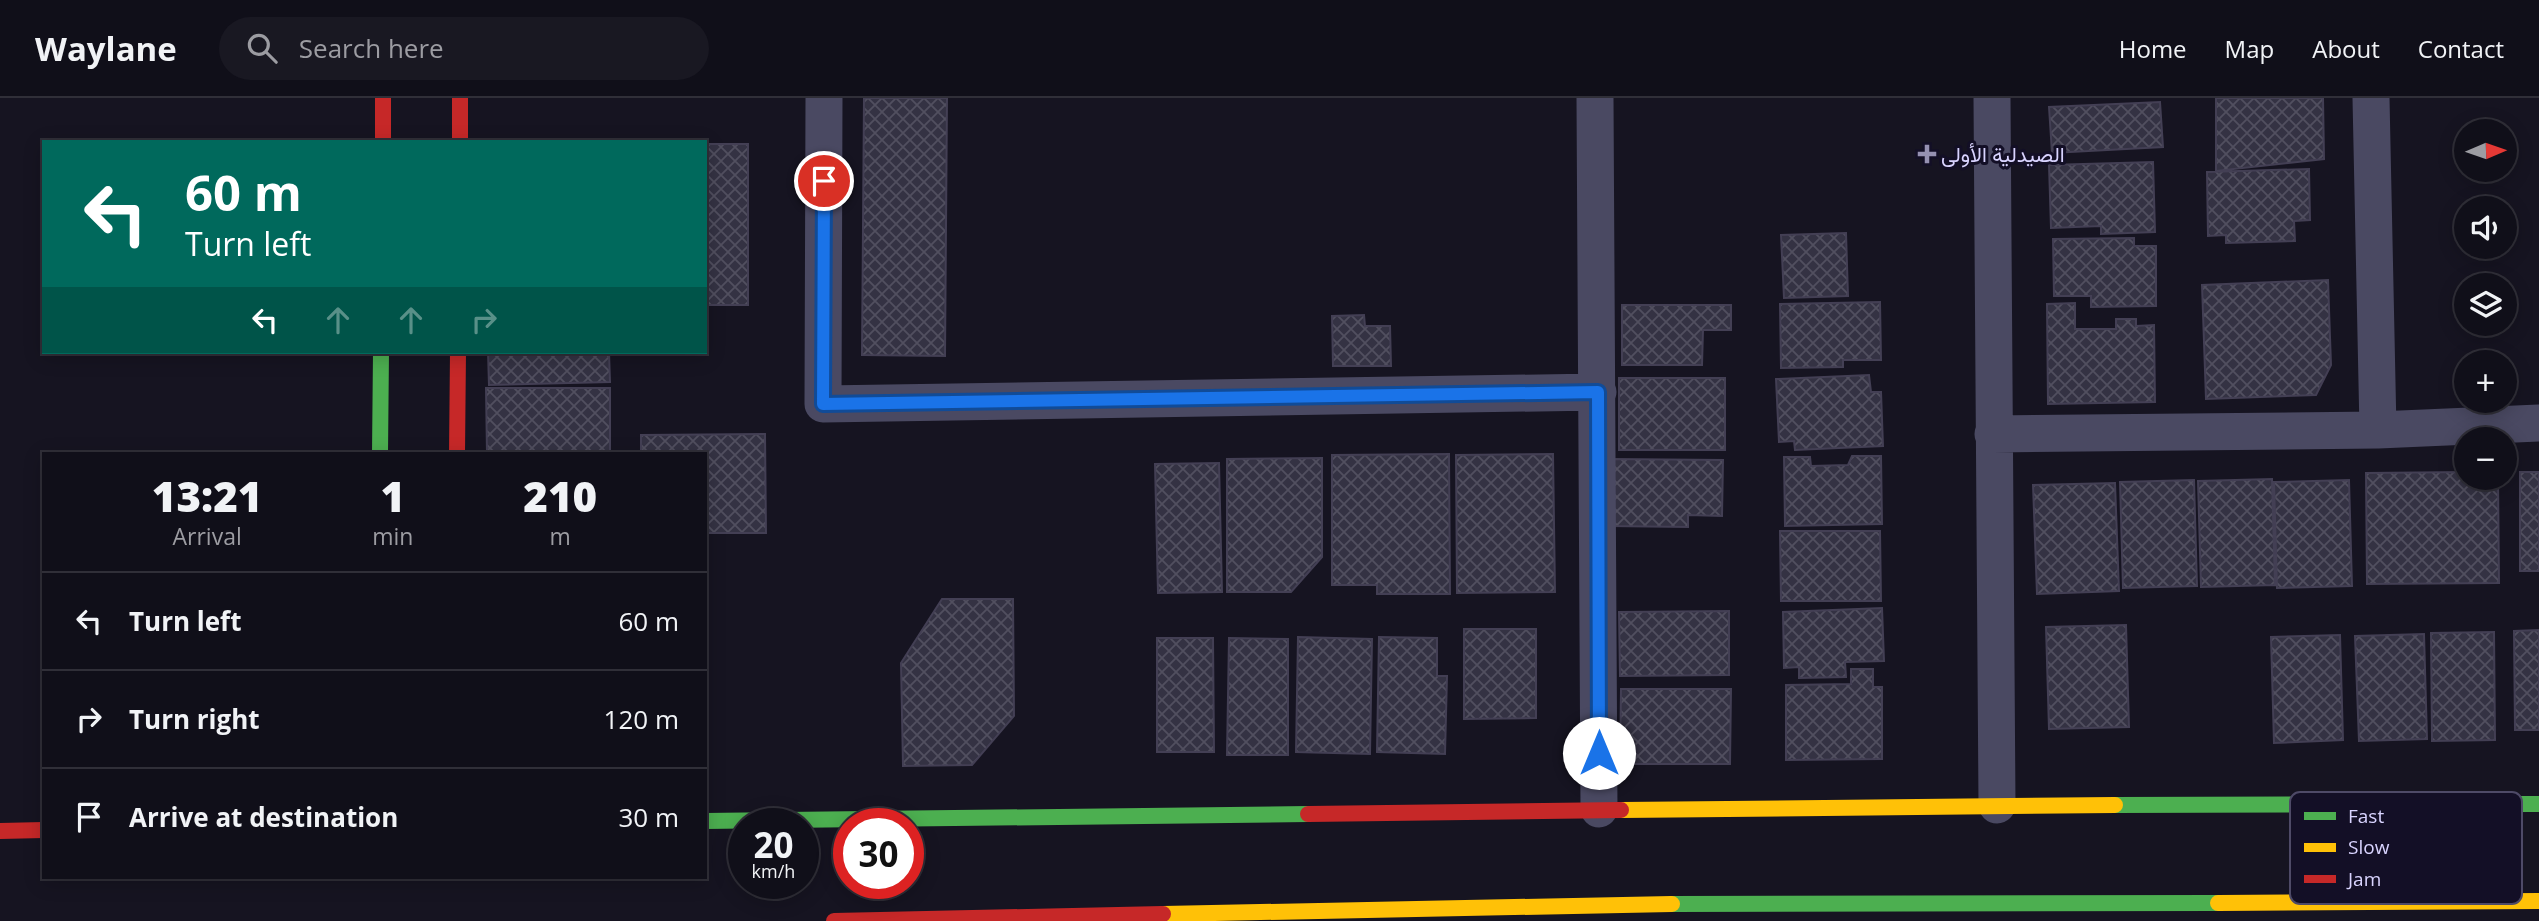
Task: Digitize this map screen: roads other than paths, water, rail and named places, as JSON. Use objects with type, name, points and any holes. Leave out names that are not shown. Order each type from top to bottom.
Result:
[{"type":"main road","points":[[383,98],[383,140]]},
{"type":"main road","points":[[460,98],[460,140]]},
{"type":"main road","points":[[380,452],[381,354]]},
{"type":"main road","points":[[457,452],[458,354]]},
{"type":"main road","points":[[707,821],[1599,809],[2290,804]]},
{"type":"main road","points":[[0,831],[42,830]]},
{"type":"main road","points":[[834,921],[2290,903]]},
{"type":"street","points":[[824,98],[823,404],[1598,392]]},
{"type":"street","points":[[1595,98],[1599,809]]},
{"type":"street","points":[[1992,98],[1997,805]]},
{"type":"street","points":[[2371,98],[2378,430]]},
{"type":"street","points":[[1993,434],[2378,430],[2539,424]]},
{"type":"place","name":"الصيدلية الأولى","points":[[1927,154]]}]
